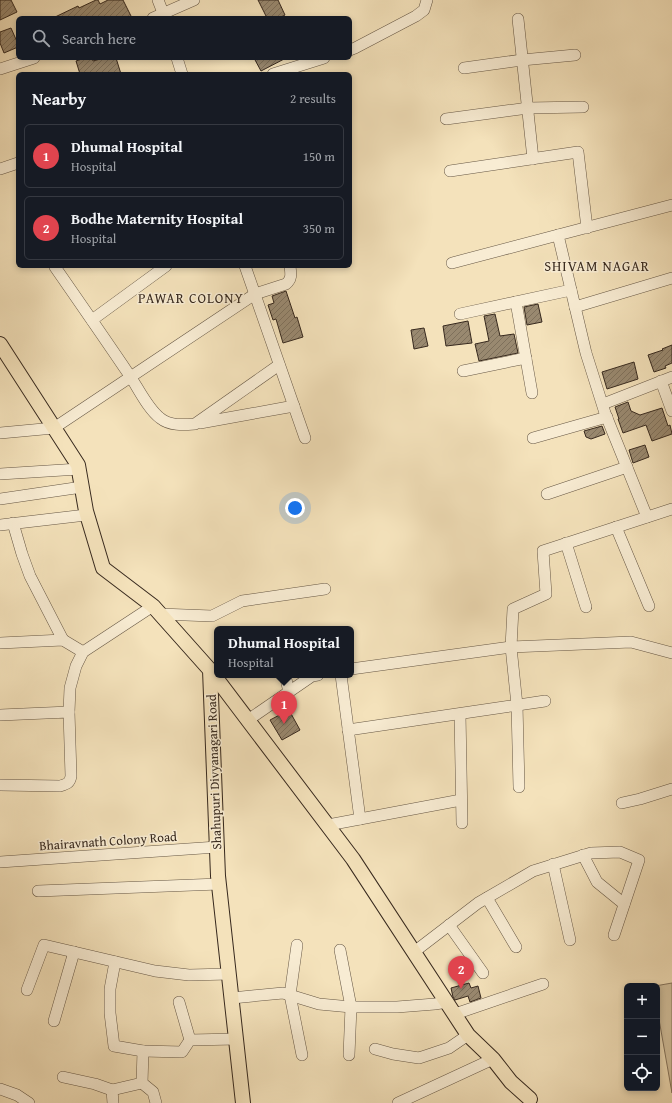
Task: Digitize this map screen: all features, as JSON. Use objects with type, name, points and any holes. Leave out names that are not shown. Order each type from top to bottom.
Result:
[{"type":"main road","points":[[0,344],[78,465],[86,514],[103,568],[156,610],[214,675]]},
{"type":"main road","name":"Shahupuri Divyanagari Road","points":[[210,670],[219,884],[243,1103]]},
{"type":"main road","points":[[216,678],[353,859],[468,1035],[493,1059],[511,1082],[532,1101]]},
{"type":"street","points":[[158,0],[160,16],[194,0]]},
{"type":"street","points":[[352,49],[416,16],[424,10],[427,0]]},
{"type":"street","points":[[518,18],[534,159]]},
{"type":"street","points":[[464,68],[575,55]]},
{"type":"street","points":[[0,70],[28,60]]},
{"type":"street","points":[[178,60],[181,72]]},
{"type":"street","points":[[280,72],[318,60]]},
{"type":"street","points":[[446,119],[528,108],[583,107]]},
{"type":"street","points":[[450,171],[578,152],[587,228]]},
{"type":"street","points":[[0,169],[16,164]]},
{"type":"street","points":[[452,263],[672,205]]},
{"type":"street","points":[[558,235],[586,353],[607,417],[647,517]]},
{"type":"street","points":[[56,268],[154,412],[161,419],[169,423],[182,425],[195,424],[294,406]]},
{"type":"street","points":[[92,320],[163,268]]},
{"type":"street","points":[[246,268],[305,438]]},
{"type":"street","points":[[0,433],[54,428],[254,294],[286,284],[291,277],[290,268]]},
{"type":"street","points":[[575,307],[672,278]]},
{"type":"street","points":[[460,314],[571,290]]},
{"type":"street","points":[[516,302],[532,393]]},
{"type":"street","points":[[463,371],[526,358]]},
{"type":"street","points":[[195,424],[280,365]]},
{"type":"street","points":[[603,404],[672,377]]},
{"type":"street","points":[[661,381],[672,411]]},
{"type":"street","points":[[534,438],[607,417]]},
{"type":"street","points":[[547,494],[627,467]]},
{"type":"street","points":[[0,474],[79,469]]},
{"type":"street","points":[[0,499],[82,487]]},
{"type":"street","points":[[519,788],[517,705],[511,647],[513,609],[546,594],[543,551],[672,510]]},
{"type":"street","points":[[0,525],[86,514]]},
{"type":"street","points":[[14,524],[30,576],[63,640],[83,652]]},
{"type":"street","points":[[616,527],[649,606]]},
{"type":"street","points":[[566,544],[586,607]]},
{"type":"street","points":[[0,785],[60,786],[67,784],[70,781],[70,688],[76,666],[83,652],[156,610],[212,616],[242,601],[325,589]]},
{"type":"street","points":[[0,643],[63,640]]},
{"type":"street","points":[[354,670],[511,647],[631,642],[672,653]]},
{"type":"street","points":[[287,678],[289,692]]},
{"type":"street","points":[[248,720],[309,678]]},
{"type":"street","points":[[341,678],[360,819]]},
{"type":"street","points":[[348,730],[545,701]]},
{"type":"street","points":[[0,715],[69,712]]},
{"type":"street","points":[[460,714],[462,823]]},
{"type":"street","points":[[622,803],[672,789]]},
{"type":"street","points":[[328,825],[461,800]]},
{"type":"street","name":"Bhairavnath Colony Road","points":[[0,862],[217,847]]},
{"type":"street","points":[[414,952],[478,903],[533,871],[591,853],[620,852],[639,860],[614,935]]},
{"type":"street","points":[[583,856],[597,882],[624,904]]},
{"type":"street","points":[[553,864],[570,940]]},
{"type":"street","points":[[38,891],[219,884]]},
{"type":"street","points":[[487,898],[516,947]]},
{"type":"street","points":[[449,925],[483,973]]},
{"type":"street","points":[[28,990],[44,945],[155,971],[189,975],[229,974]]},
{"type":"street","points":[[297,945],[290,995],[302,1055]]},
{"type":"street","points":[[340,950],[351,1007],[350,1055]]},
{"type":"street","points":[[54,1021],[74,952]]},
{"type":"street","points":[[115,962],[110,989],[110,1013],[114,1046],[143,1051],[182,1052],[190,1040],[179,1002]]},
{"type":"street","points":[[455,1014],[543,984]]},
{"type":"street","points":[[232,998],[283,993],[319,1004],[351,1007],[397,1007],[447,1002]]},
{"type":"street","points":[[375,1049],[393,1054],[419,1058],[449,1048],[468,1035]]},
{"type":"street","points":[[190,1040],[236,1039]]},
{"type":"street","points":[[142,1083],[143,1051]]},
{"type":"street","points":[[398,1103],[493,1059]]},
{"type":"street","points":[[63,1077],[95,1084],[112,1090],[142,1083]]},
{"type":"street","points":[[142,1083],[153,1092],[156,1103]]},
{"type":"street","points":[[0,1089],[17,1095],[29,1103]]},
{"type":"street","points":[[112,1090],[112,1103]]},
{"type":"shaded area","points":[[672,983],[672,1093],[660,1025],[660,985]]},
{"type":"building","points":[[0,0],[11,0],[17,12],[0,20]]},
{"type":"building","points":[[96,0],[98,0],[100,4],[108,0],[123,0],[131,16],[57,16],[78,6],[79,8]]},
{"type":"building","points":[[258,0],[278,0],[285,15],[266,16]]},
{"type":"building","points":[[11,28],[16,39],[16,48],[4,53],[0,43],[0,32]]},
{"type":"building","points":[[117,60],[120,72],[79,72],[76,61]]},
{"type":"building","points":[[255,60],[282,60],[261,71]]},
{"type":"building","points":[[286,291],[295,318],[297,317],[303,337],[283,343],[276,319],[273,320],[268,305],[274,303],[272,296]]},
{"type":"building","points":[[538,304],[542,322],[527,325],[524,307]]},
{"type":"building","points":[[495,314],[500,336],[514,334],[518,353],[479,361],[475,344],[489,341],[484,316]]},
{"type":"building","points":[[468,321],[472,343],[446,346],[443,326]]},
{"type":"building","points":[[424,328],[428,346],[414,349],[411,330]]},
{"type":"building","points":[[672,345],[672,363],[665,366],[666,368],[654,372],[648,355]]},
{"type":"building","points":[[634,362],[638,379],[607,389],[602,372]]},
{"type":"building","points":[[628,402],[631,411],[640,415],[662,408],[668,426],[670,425],[672,434],[652,441],[646,425],[623,433],[615,407]]},
{"type":"building","points":[[602,426],[605,434],[591,439],[586,437],[584,431]]},
{"type":"building","points":[[645,445],[649,457],[633,463],[629,450]]},
{"type":"building","points":[[289,710],[300,730],[282,740],[270,720]]},
{"type":"building","points":[[469,983],[471,988],[478,986],[481,998],[470,1002],[468,996],[455,1000],[451,988]]},
{"type":"place","name":"Dhumal Hospital","points":[[284,724]]},
{"type":"place","name":"Bodhe Maternity Hospital","points":[[461,989]]},
{"type":"district","name":"SHIVAM NAGAR","points":[[597,266]]},
{"type":"district","name":"PAWAR COLONY","points":[[191,298]]}]
